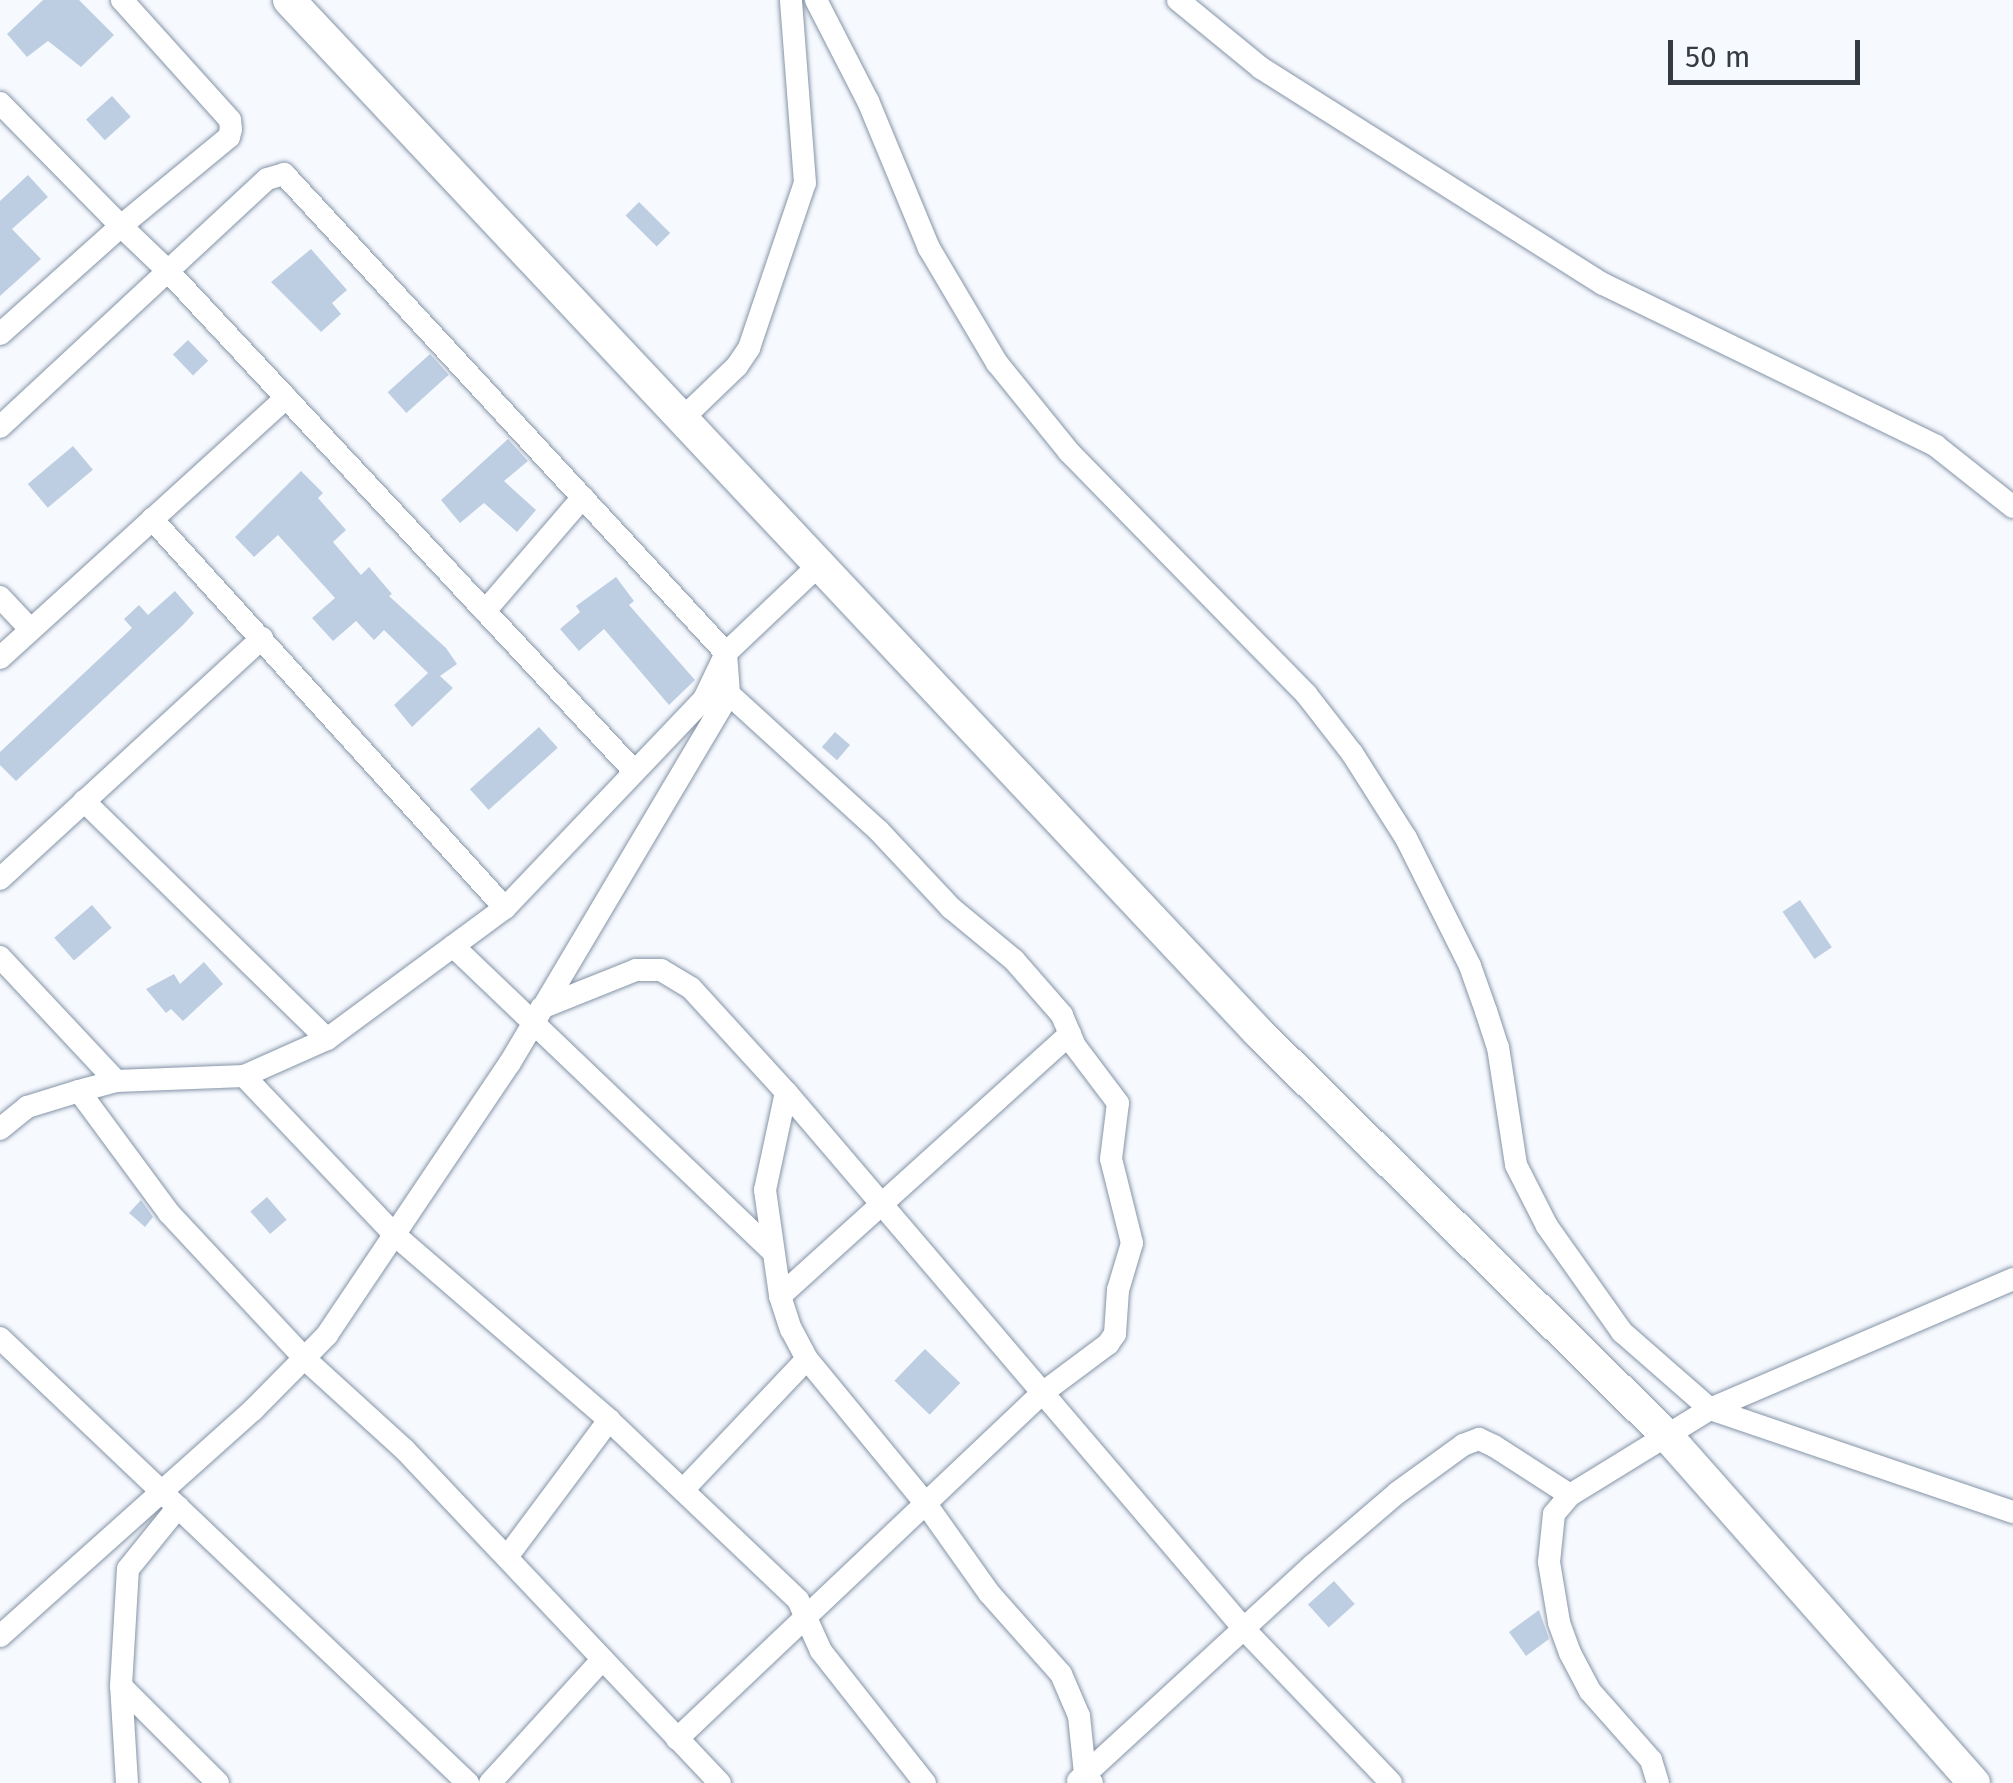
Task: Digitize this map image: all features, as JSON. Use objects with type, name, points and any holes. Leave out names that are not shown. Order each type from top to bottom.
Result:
[{"type":"main road","points":[[290,0],[1258,1032],[1668,1438],[1974,1783]]},
{"type":"street","points":[[0,334],[229,137],[230,120],[122,0]]},
{"type":"street","points":[[683,418],[749,348],[805,183],[791,0]]},
{"type":"street","points":[[816,0],[868,101],[929,248],[1007,377],[1069,452],[1306,694],[1352,753],[1406,838],[1470,966],[1498,1047],[1516,1166],[1547,1226],[1622,1332],[1710,1410],[2013,1512]]},
{"type":"street","points":[[1178,0],[1261,68],[1603,284],[1936,446],[2013,506]]},
{"type":"street","points":[[0,103],[168,270],[634,771]]},
{"type":"street","points":[[0,427],[267,179],[284,174],[726,654],[729,694],[537,1016],[326,1335],[171,1499],[0,1636]]},
{"type":"street","points":[[0,658],[286,398]]},
{"type":"street","points":[[485,611],[583,497]]},
{"type":"street","points":[[152,519],[505,908]]},
{"type":"street","points":[[0,1129],[27,1107],[79,1091],[116,1081],[244,1076],[327,1038],[505,908],[704,699],[726,654],[820,564]]},
{"type":"street","points":[[0,597],[30,629]]},
{"type":"street","points":[[0,879],[262,638]]},
{"type":"street","points":[[677,1739],[1041,1394],[1116,1334],[1118,1290],[1132,1243],[1111,1159],[1118,1104],[1070,1034],[1062,1015],[1014,960],[951,908],[879,831],[729,694]]},
{"type":"street","points":[[84,802],[327,1038]]},
{"type":"street","points":[[453,946],[537,1016],[772,1250]]},
{"type":"street","points":[[0,957],[116,1081]]},
{"type":"street","points":[[537,1016],[636,970],[661,970],[691,988],[786,1092],[881,1208],[1246,1630],[1392,1783]]},
{"type":"street","points":[[780,1296],[1070,1034]]},
{"type":"street","points":[[244,1076],[395,1235],[609,1420],[807,1614],[822,1651],[925,1783]]},
{"type":"street","points":[[79,1091],[155,1197],[305,1359],[404,1449],[720,1783]]},
{"type":"street","points":[[786,1092],[765,1190],[780,1296],[807,1360],[926,1504],[989,1593],[1061,1674],[1080,1716],[1084,1780]]},
{"type":"street","points":[[1658,1783],[1635,1738],[1590,1691],[1559,1622],[1548,1536],[1554,1514],[1570,1496],[1710,1410],[2013,1279]]},
{"type":"street","points":[[0,1338],[171,1499],[295,1624],[468,1783]]},
{"type":"street","points":[[683,1490],[807,1360]]},
{"type":"street","points":[[507,1557],[609,1420]]},
{"type":"street","points":[[1084,1780],[1397,1493],[1463,1444],[1479,1439],[1494,1446],[1570,1496]]},
{"type":"street","points":[[127,1783],[121,1686],[128,1569],[171,1499]]},
{"type":"street","points":[[490,1783],[601,1660]]},
{"type":"street","points":[[121,1686],[218,1783]]},
{"type":"building","points":[[43,0],[79,0],[114,35],[81,67],[48,41],[27,57],[7,34]]},
{"type":"building","points":[[112,96],[131,117],[105,140],[86,119]]},
{"type":"building","points":[[28,175],[48,197],[12,229],[41,259],[0,296],[0,201]]},
{"type":"building","points":[[639,202],[670,233],[657,247],[626,215]]},
{"type":"building","points":[[311,249],[347,290],[332,303],[341,314],[321,332],[271,282]]},
{"type":"building","points":[[188,340],[208,361],[193,375],[173,355]]},
{"type":"building","points":[[430,354],[449,375],[406,413],[388,392]]},
{"type":"building","points":[[508,439],[528,461],[504,481],[536,510],[517,532],[484,503],[460,523],[441,500]]},
{"type":"building","points":[[73,446],[93,470],[48,508],[28,484]]},
{"type":"building","points":[[301,471],[323,493],[318,498],[346,530],[333,542],[361,575],[369,567],[392,594],[389,596],[446,648],[457,664],[440,676],[453,688],[412,727],[394,705],[428,673],[384,630],[374,640],[356,621],[333,641],[312,618],[335,598],[278,535],[254,557],[235,537]]},
{"type":"building","points":[[616,577],[634,601],[629,605],[695,680],[669,705],[604,629],[579,651],[560,629],[580,612],[576,606]]},
{"type":"building","points":[[175,591],[194,613],[16,781],[0,765],[0,752],[132,628],[124,619],[139,605],[148,615]]},
{"type":"building","points":[[539,727],[558,748],[489,810],[470,789]]},
{"type":"building","points":[[835,732],[850,745],[837,760],[822,747]]},
{"type":"building","points":[[1800,900],[1832,947],[1814,959],[1783,912]]},
{"type":"building","points":[[92,905],[112,928],[74,960],[54,938]]},
{"type":"building","points":[[204,962],[223,984],[183,1021],[171,1009],[166,1013],[146,989],[174,974],[180,984]]},
{"type":"building","points":[[267,1197],[287,1220],[270,1234],[250,1211]]},
{"type":"building","points":[[141,1200],[153,1217],[145,1227],[129,1213]]},
{"type":"building","points":[[925,1349],[960,1383],[930,1415],[894,1381]]},
{"type":"building","points":[[1334,1581],[1355,1604],[1329,1627],[1308,1604]]},
{"type":"building","points":[[1539,1610],[1549,1639],[1526,1656],[1509,1632]]}]
